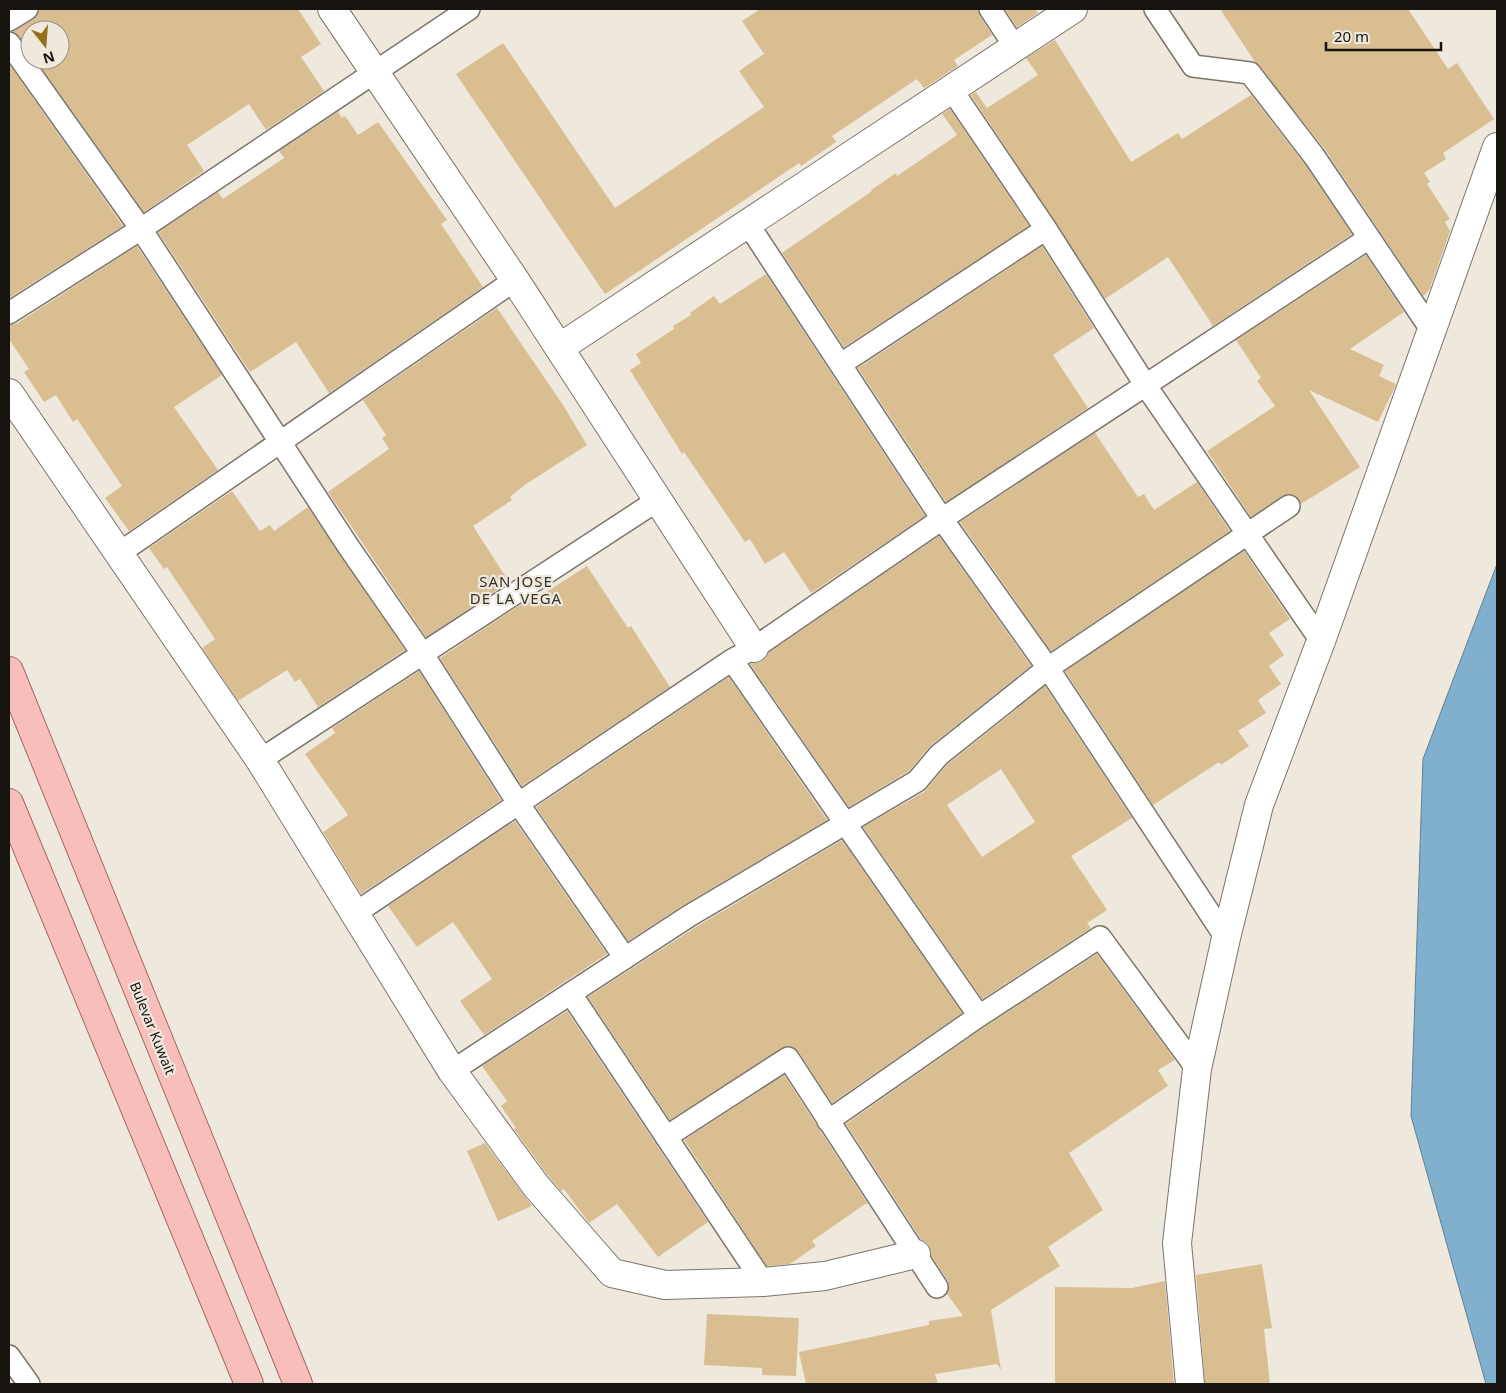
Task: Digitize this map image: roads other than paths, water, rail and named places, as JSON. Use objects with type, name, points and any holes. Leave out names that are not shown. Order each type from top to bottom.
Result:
[{"type":"main road","name":"Bulevar Kuwait","points":[[9,671],[298,1384]]},
{"type":"main road","points":[[9,803],[249,1384]]},
{"type":"street","points":[[332,9],[515,280],[658,500],[743,654]]},
{"type":"street","points":[[559,348],[1073,9]]},
{"type":"street","points":[[1190,1384],[1177,1243],[1197,1069],[1226,938],[1259,805],[1321,641],[1497,147]]},
{"type":"street","points":[[9,393],[260,760],[452,1071],[536,1186],[612,1273],[666,1285],[763,1282],[825,1276],[916,1254]]},
{"type":"lane","points":[[9,20],[27,9]]},
{"type":"lane","points":[[9,313],[141,229],[469,9]]},
{"type":"lane","points":[[990,9],[1015,47]]},
{"type":"lane","points":[[1155,9],[1193,66],[1250,72],[1314,156],[1432,331]]},
{"type":"lane","points":[[9,44],[141,229],[348,546],[422,653],[518,803],[625,958]]},
{"type":"lane","points":[[952,90],[1046,230],[1146,386],[1321,641]]},
{"type":"lane","points":[[748,224],[942,519],[1048,668],[1226,938]]},
{"type":"lane","points":[[841,364],[1046,230]]},
{"type":"lane","points":[[354,914],[942,519],[1369,238]]},
{"type":"lane","points":[[118,554],[515,280]]},
{"type":"lane","points":[[260,760],[658,500]]},
{"type":"lane","points":[[452,1071],[689,916],[917,781],[939,755],[1048,668],[1288,506]]},
{"type":"lane","points":[[743,654],[844,824],[979,1016]]},
{"type":"lane","points":[[828,1121],[979,1016],[1100,937],[1197,1069]]},
{"type":"lane","points":[[571,994],[763,1282]]},
{"type":"lane","points":[[666,1137],[788,1058],[937,1288]]},
{"type":"lane","points":[[9,1356],[29,1384]]},
{"type":"water","points":[[1497,564],[1497,1384],[1486,1384],[1411,1116],[1423,759]]},
{"type":"district","name":"SAN JOSE DE LA VEGA","points":[[516,590]]}]
